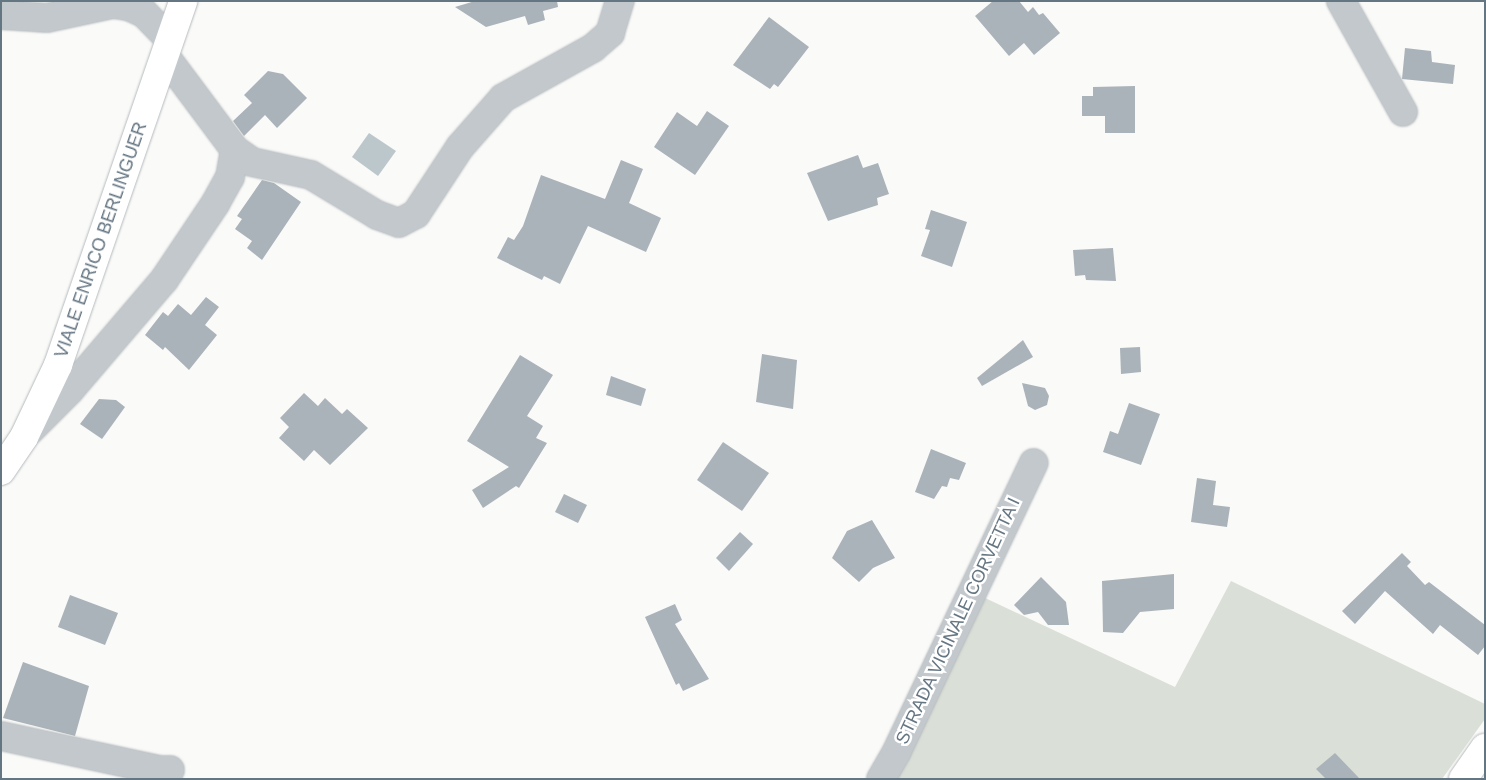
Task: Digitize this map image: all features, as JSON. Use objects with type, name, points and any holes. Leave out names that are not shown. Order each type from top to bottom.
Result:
[{"type":"main road","name":"VIALE ENRICO BERLINGUER","points":[[1,470],[24,437],[58,365],[183,1]]},
{"type":"main road","points":[[1463,779],[1485,748]]},
{"type":"street","points":[[1,15],[47,18],[113,4],[128,6],[144,13],[235,150],[252,162],[311,175],[376,215],[398,223],[416,214],[460,147],[503,98],[593,48],[610,33],[620,1]]},
{"type":"street","points":[[1341,1],[1403,112]]},
{"type":"street","points":[[24,437],[70,390],[164,280],[215,204],[230,177],[235,150]]},
{"type":"street","name":"STRADA VICINALE CORVETTA I","points":[[881,779],[896,753],[1034,463]]},
{"type":"street","points":[[1,736],[159,770],[170,770]]},
{"type":"shaded area","points":[[369,133],[396,151],[378,176],[352,157]]},
{"type":"shaded area","points":[[1231,581],[1485,704],[1485,719],[1442,779],[897,779],[983,597],[1175,687]]},
{"type":"building","points":[[475,1],[557,1],[558,7],[543,11],[545,20],[528,25],[525,16],[486,27],[455,7]]},
{"type":"building","points":[[993,1],[1019,1],[1028,12],[1033,7],[1039,15],[1043,13],[1060,33],[1034,55],[1024,43],[1009,56],[975,16]]},
{"type":"building","points":[[769,17],[809,47],[778,87],[774,84],[770,89],[733,65]]},
{"type":"building","points":[[1405,48],[1431,51],[1432,62],[1455,65],[1453,84],[1402,79]]},
{"type":"building","points":[[268,71],[283,74],[307,98],[277,128],[265,115],[244,136],[233,121],[252,103],[244,95]]},
{"type":"building","points":[[1135,86],[1135,133],[1105,133],[1105,116],[1082,116],[1082,96],[1093,96],[1093,87]]},
{"type":"building","points":[[707,111],[729,126],[695,175],[654,147],[677,112],[697,126]]},
{"type":"building","points":[[858,155],[863,168],[878,163],[889,194],[877,198],[878,205],[828,221],[807,173]]},
{"type":"building","points":[[621,160],[643,169],[629,203],[661,218],[646,252],[588,226],[560,284],[544,276],[542,280],[497,258],[508,237],[514,240],[523,226],[541,175],[605,199]]},
{"type":"building","points":[[262,180],[274,183],[301,202],[262,260],[247,248],[252,241],[235,229],[242,219],[237,216]]},
{"type":"building","points":[[931,210],[967,222],[952,267],[921,256],[930,230],[925,229]]},
{"type":"building","points":[[1113,248],[1116,281],[1086,280],[1085,275],[1075,276],[1073,250]]},
{"type":"building","points":[[206,297],[219,307],[205,325],[217,335],[189,370],[165,347],[163,350],[145,335],[163,312],[168,316],[178,304],[191,315]]},
{"type":"building","points":[[1023,340],[1033,357],[982,386],[977,378]]},
{"type":"building","points":[[1140,347],[1141,372],[1121,374],[1120,348]]},
{"type":"building","points":[[762,354],[797,360],[793,409],[756,402]]},
{"type":"building","points":[[520,355],[553,375],[527,416],[543,426],[536,438],[547,443],[519,488],[516,486],[483,508],[472,490],[509,467],[467,441]]},
{"type":"building","points":[[611,376],[646,389],[641,406],[606,395]]},
{"type":"building","points":[[1022,383],[1045,388],[1049,396],[1047,405],[1035,410],[1028,406]]},
{"type":"building","points":[[304,393],[318,406],[325,398],[342,414],[347,409],[368,428],[330,465],[314,450],[304,461],[279,438],[289,427],[280,418]]},
{"type":"building","points":[[99,399],[116,400],[125,407],[102,439],[80,424]]},
{"type":"building","points":[[1129,403],[1160,414],[1141,465],[1103,452],[1110,431],[1118,434]]},
{"type":"building","points":[[723,442],[769,473],[742,511],[697,480]]},
{"type":"building","points":[[931,449],[966,463],[959,480],[950,478],[947,487],[942,486],[934,499],[915,492]]},
{"type":"building","points":[[1197,478],[1216,481],[1213,505],[1230,507],[1227,527],[1191,522]]},
{"type":"building","points":[[564,494],[587,505],[578,523],[555,512]]},
{"type":"building","points":[[872,520],[895,558],[873,568],[859,582],[832,558],[847,531]]},
{"type":"building","points":[[740,532],[753,544],[729,571],[716,558]]},
{"type":"building","points":[[1402,553],[1411,562],[1407,566],[1425,585],[1429,582],[1485,625],[1485,646],[1478,655],[1440,625],[1433,634],[1385,591],[1355,624],[1342,611]]},
{"type":"building","points":[[1174,574],[1174,609],[1140,612],[1123,633],[1103,632],[1102,581]]},
{"type":"building","points":[[1041,577],[1066,602],[1069,625],[1048,625],[1038,612],[1024,615],[1014,605]]},
{"type":"building","points":[[70,595],[118,613],[105,645],[58,627]]},
{"type":"building","points":[[675,604],[682,620],[675,624],[709,679],[683,691],[679,683],[676,685],[645,617]]},
{"type":"building","points":[[23,662],[89,686],[75,736],[3,718]]},
{"type":"building","points":[[1335,753],[1360,779],[1326,779],[1316,769]]}]
